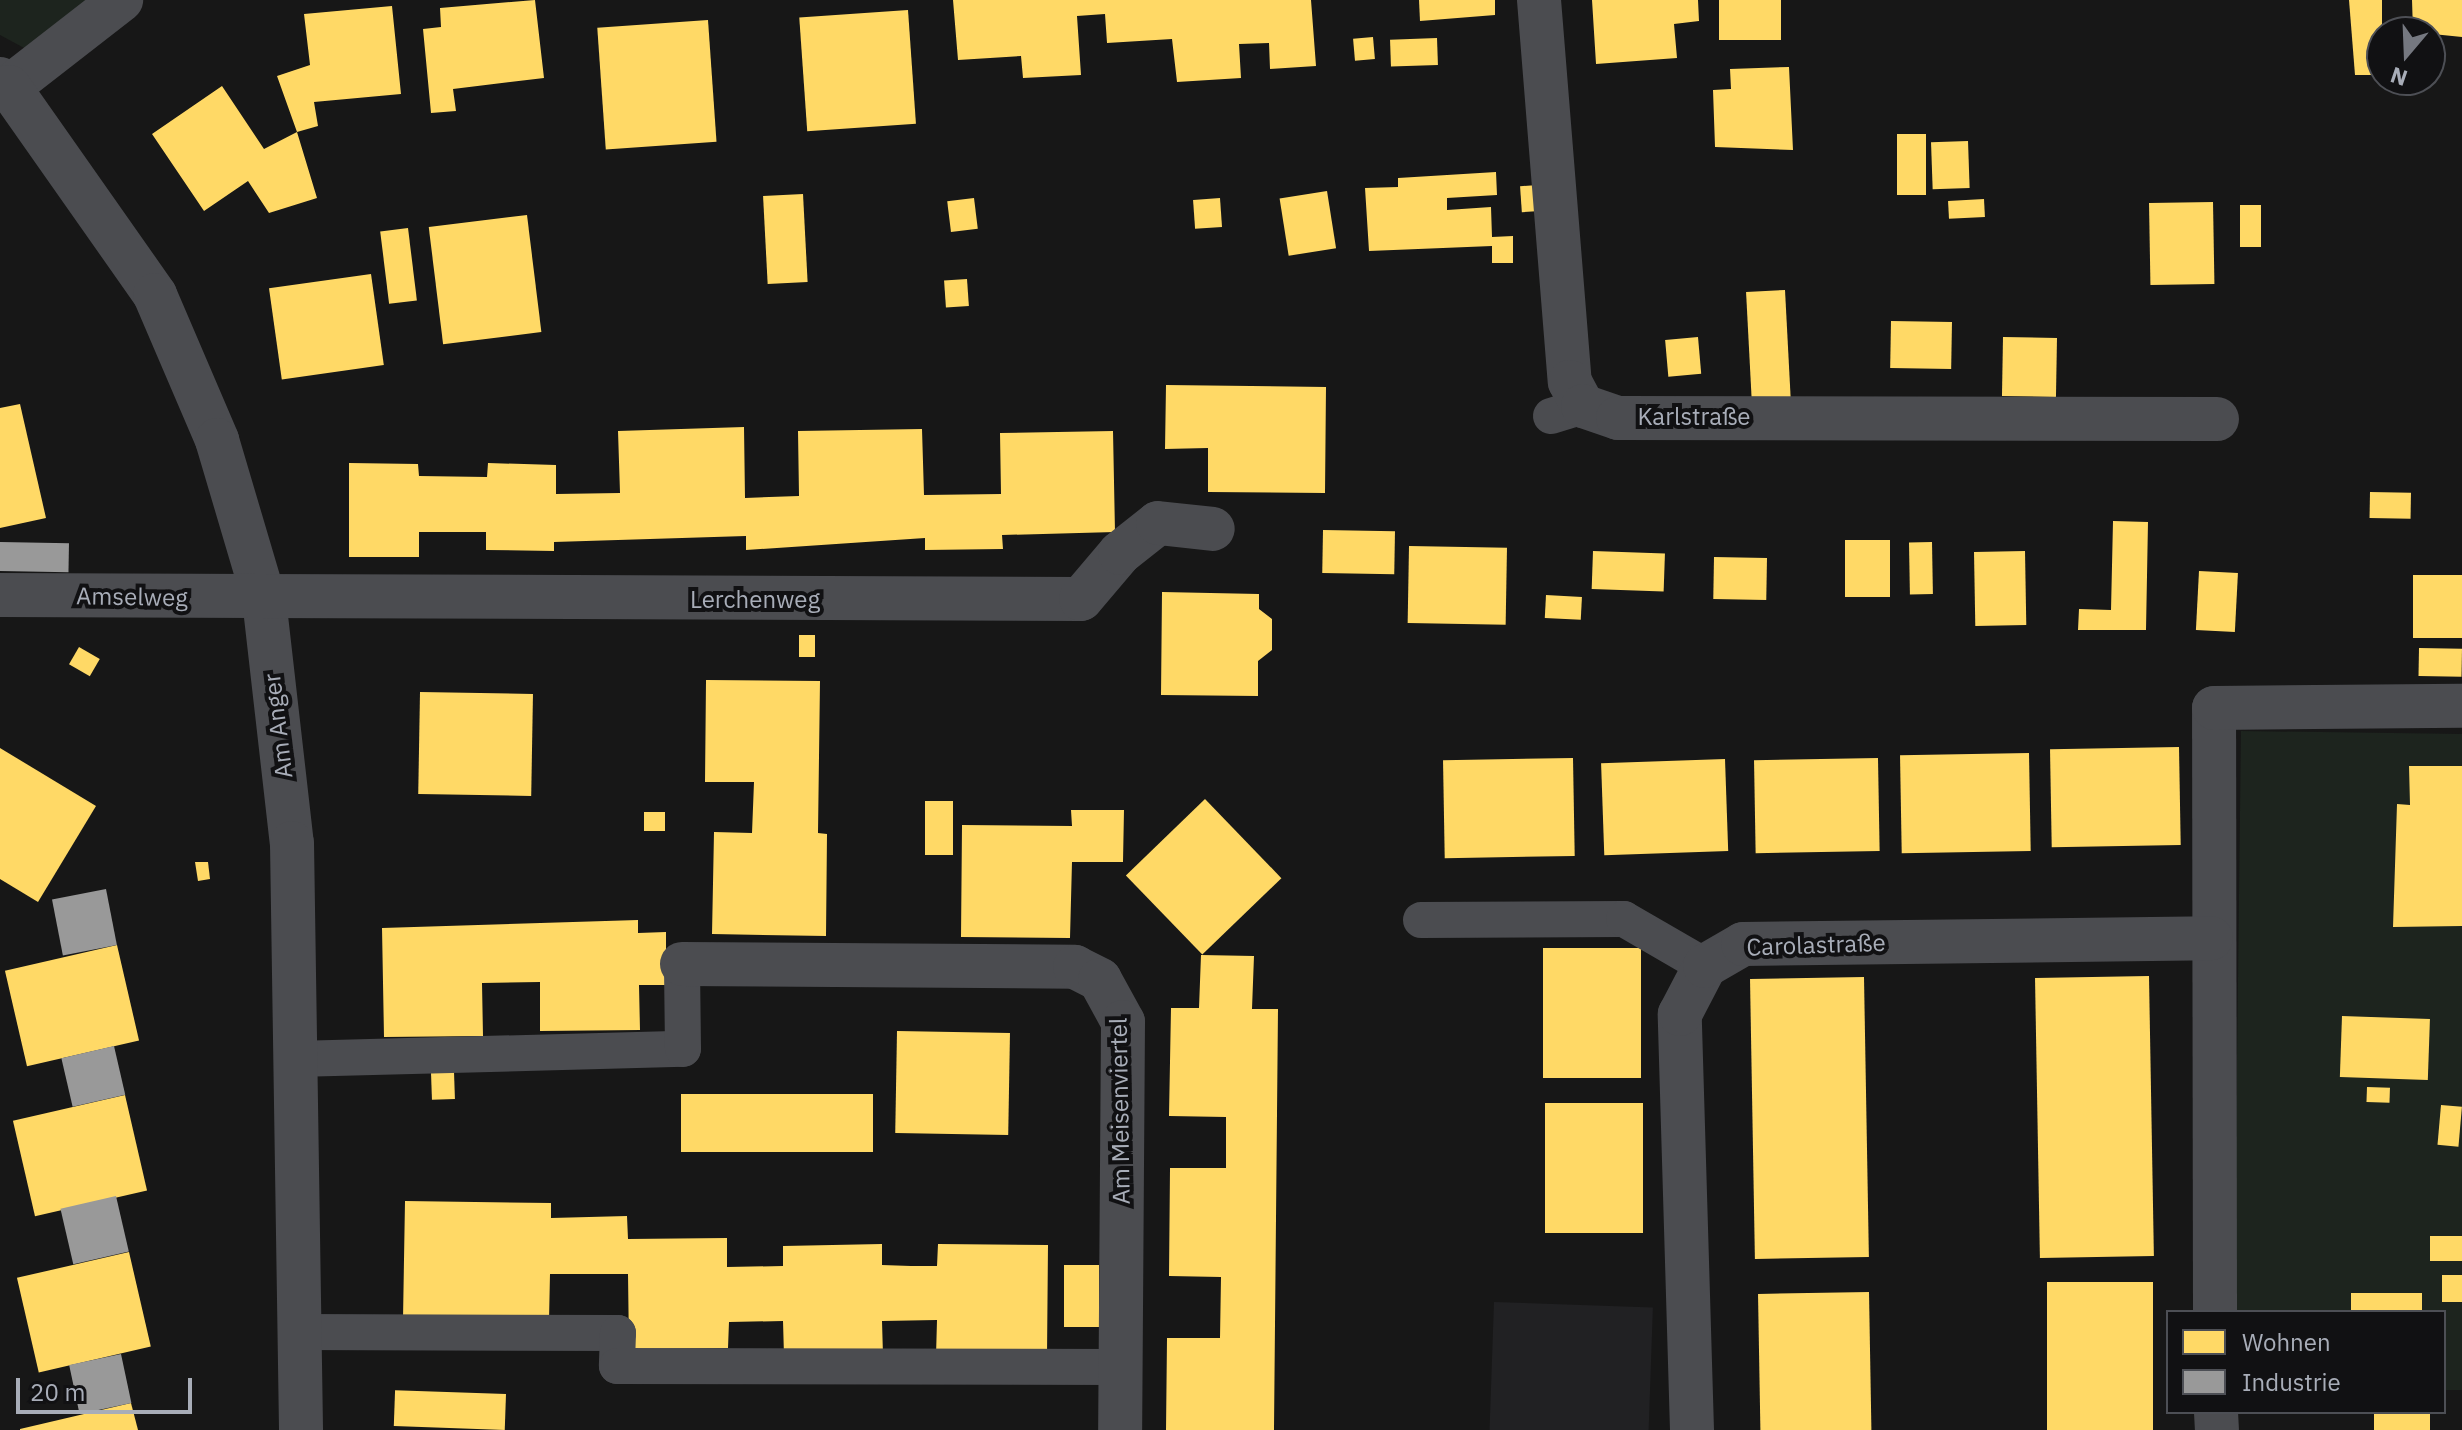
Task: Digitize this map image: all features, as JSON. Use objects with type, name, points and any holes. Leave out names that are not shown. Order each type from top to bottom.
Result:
[{"type":"street","points":[[4,83],[121,0]]},
{"type":"street","name":"Karlstraße","points":[[1539,0],[1570,382],[1567,411],[1618,418],[2217,419]]},
{"type":"street","name":"Am Anger","points":[[4,83],[155,295],[217,440],[264,599],[292,843],[301,1430]]},
{"type":"street","name":"Lerchenweg","points":[[264,599],[1081,599],[1120,553],[1158,523],[1213,529]]},
{"type":"street","name":"Amselweg","points":[[0,595],[264,599]]},
{"type":"street","points":[[2215,1310],[2211,938],[2214,708],[2462,706]]},
{"type":"street","name":"Carolastraße","points":[[1705,966],[1743,944],[2211,938]]},
{"type":"street","name":"Am Meisenviertel","points":[[682,964],[1075,967],[1100,980],[1123,1022],[1120,1430]]},
{"type":"street","points":[[1692,1430],[1680,1014],[1705,966]]},
{"type":"lane","points":[[1421,920],[1624,919],[1705,966]]},
{"type":"lane","points":[[295,1059],[683,1049],[682,964]]},
{"type":"lane","points":[[299,1332],[618,1333],[617,1366],[1121,1367]]},
{"type":"shaded area","points":[[0,0],[109,0],[26,49],[0,35]]},
{"type":"shaded area","points":[[2241,731],[2462,734],[2462,1390],[2446,1390],[2446,1310],[2234,1310]]},
{"type":"shaded area","points":[[1494,1302],[1653,1308],[1649,1430],[1490,1430]]},
{"type":"building: Wohnen","points":[[535,0],[544,78],[453,89],[456,111],[431,113],[423,29],[441,27],[440,8]]},
{"type":"building: Wohnen","points":[[953,0],[1311,0],[1316,66],[1270,69],[1269,43],[1239,44],[1241,78],[1177,82],[1172,39],[1107,43],[1105,14],[1077,16],[1081,75],[1023,78],[1021,56],[958,60]]},
{"type":"building: Wohnen","points":[[1419,0],[1495,0],[1495,15],[1420,21]]},
{"type":"building: Wohnen","points":[[1592,0],[1698,0],[1699,21],[1674,24],[1677,58],[1596,64]]},
{"type":"building: Wohnen","points":[[1719,0],[1781,0],[1781,40],[1719,40]]},
{"type":"building: Wohnen","points":[[2349,0],[2382,0],[2382,16],[2366,16],[2366,75],[2355,75]]},
{"type":"building: Wohnen","points":[[2412,0],[2462,0],[2462,37],[2446,35],[2446,16],[2412,16]]},
{"type":"building: Wohnen","points":[[392,6],[401,94],[314,102],[318,126],[297,132],[277,76],[310,65],[304,14]]},
{"type":"building: Wohnen","points":[[908,10],[916,124],[807,131],[799,18]]},
{"type":"building: Wohnen","points":[[708,20],[717,142],[606,149],[597,28]]},
{"type":"building: Wohnen","points":[[1373,37],[1375,59],[1355,61],[1353,39]]},
{"type":"building: Wohnen","points":[[1437,38],[1438,65],[1391,67],[1390,40]]},
{"type":"building: Wohnen","points":[[1789,67],[1793,150],[1715,147],[1713,90],[1731,89],[1730,69]]},
{"type":"building: Wohnen","points":[[222,86],[264,149],[297,132],[317,198],[269,213],[248,181],[204,211],[152,134]]},
{"type":"building: Wohnen","points":[[1897,134],[1926,134],[1926,195],[1897,195]]},
{"type":"building: Wohnen","points":[[1968,141],[1970,188],[1933,189],[1931,142]]},
{"type":"building: Wohnen","points":[[1496,172],[1497,195],[1447,198],[1447,210],[1491,207],[1492,237],[1513,236],[1513,263],[1492,263],[1492,246],[1369,251],[1365,188],[1398,187],[1398,178]]},
{"type":"building: Wohnen","points":[[1538,185],[1540,211],[1522,212],[1520,186]]},
{"type":"building: Wohnen","points":[[1327,191],[1336,248],[1289,256],[1280,199]]},
{"type":"building: Wohnen","points":[[803,194],[808,282],[768,284],[763,196]]},
{"type":"building: Wohnen","points":[[974,198],[978,229],[951,232],[947,201]]},
{"type":"building: Wohnen","points":[[1220,198],[1222,227],[1195,229],[1193,200]]},
{"type":"building: Wohnen","points":[[1984,199],[1985,217],[1949,219],[1948,201]]},
{"type":"building: Wohnen","points":[[2213,202],[2214,284],[2150,285],[2149,203]]},
{"type":"building: Wohnen","points":[[2240,205],[2261,205],[2261,247],[2240,247]]},
{"type":"building: Wohnen","points":[[527,215],[541,332],[443,344],[429,227]]},
{"type":"building: Wohnen","points":[[408,228],[417,300],[389,304],[380,231]]},
{"type":"building: Wohnen","points":[[371,274],[384,365],[282,379],[269,288]]},
{"type":"building: Wohnen","points":[[967,279],[969,306],[946,308],[944,281]]},
{"type":"building: Wohnen","points":[[1785,290],[1791,399],[1752,401],[1746,292]]},
{"type":"building: Wohnen","points":[[1891,321],[1952,322],[1951,369],[1890,368]]},
{"type":"building: Wohnen","points":[[1698,337],[1701,374],[1668,377],[1665,340]]},
{"type":"building: Wohnen","points":[[2003,337],[2057,338],[2056,397],[2002,396]]},
{"type":"building: Wohnen","points":[[1166,385],[1326,387],[1325,493],[1208,492],[1208,448],[1165,449]]},
{"type":"building: Wohnen","points":[[20,404],[46,518],[0,528],[0,408]]},
{"type":"building: Wohnen","points":[[744,427],[745,498],[799,496],[798,431],[922,429],[924,495],[1001,494],[1000,433],[1113,431],[1115,532],[1002,535],[1003,549],[925,550],[925,538],[746,550],[746,536],[554,542],[554,551],[486,550],[486,532],[419,532],[419,557],[349,557],[349,463],[418,464],[419,476],[487,477],[488,463],[556,465],[556,494],[620,493],[618,431]]},
{"type":"building: Wohnen","points":[[2370,492],[2411,493],[2411,519],[2370,518]]},
{"type":"building: Wohnen","points":[[2113,521],[2148,522],[2146,630],[2078,630],[2079,609],[2111,610]]},
{"type":"building: Wohnen","points":[[1323,530],[1395,531],[1394,574],[1322,573]]},
{"type":"building: Wohnen","points":[[1845,540],[1890,540],[1890,597],[1845,597]]},
{"type":"building: Wohnen","points":[[1909,542],[1932,542],[1933,594],[1910,594]]},
{"type":"building: Wohnen","points":[[1409,546],[1507,548],[1506,625],[1408,623]]},
{"type":"building: Wohnen","points":[[1593,551],[1665,554],[1664,591],[1592,589]]},
{"type":"building: Wohnen","points":[[2025,551],[2026,625],[1975,626],[1974,552]]},
{"type":"building: Wohnen","points":[[1714,557],[1767,558],[1766,600],[1713,599]]},
{"type":"building: Wohnen","points":[[2199,571],[2238,573],[2235,632],[2196,630]]},
{"type":"building: Wohnen","points":[[2413,575],[2462,575],[2462,638],[2413,638]]},
{"type":"building: Wohnen","points":[[1162,592],[1259,594],[1259,609],[1272,619],[1272,650],[1258,661],[1258,696],[1161,695]]},
{"type":"building: Wohnen","points":[[1546,595],[1582,597],[1581,620],[1545,618]]},
{"type":"building: Wohnen","points":[[799,635],[815,635],[815,657],[799,657]]},
{"type":"building: Wohnen","points":[[79,647],[100,659],[90,676],[69,664]]},
{"type":"building: Wohnen","points":[[2419,648],[2462,649],[2462,677],[2419,676]]},
{"type":"building: Wohnen","points":[[706,680],[820,681],[818,833],[827,834],[826,936],[712,934],[714,832],[752,833],[754,782],[705,782]]},
{"type":"building: Wohnen","points":[[420,692],[533,694],[531,796],[418,794]]},
{"type":"building: Wohnen","points":[[2179,747],[2181,845],[2052,847],[2050,749]]},
{"type":"building: Wohnen","points":[[0,748],[96,806],[38,902],[0,879]]},
{"type":"building: Wohnen","points":[[2029,753],[2031,851],[1902,853],[1900,755]]},
{"type":"building: Wohnen","points":[[1573,758],[1575,856],[1445,858],[1443,760]]},
{"type":"building: Wohnen","points":[[1878,758],[1880,851],[1756,853],[1754,760]]},
{"type":"building: Wohnen","points":[[1725,759],[1728,851],[1604,855],[1601,763]]},
{"type":"building: Wohnen","points":[[2409,766],[2462,766],[2462,926],[2393,927],[2397,804],[2410,805]]},
{"type":"building: Wohnen","points":[[1205,799],[1281,878],[1202,955],[1126,875]]},
{"type":"building: Wohnen","points":[[925,801],[953,801],[953,855],[925,855]]},
{"type":"building: Wohnen","points":[[1071,810],[1124,810],[1123,862],[1072,862],[1070,938],[961,937],[962,825],[1072,826]]},
{"type":"building: Wohnen","points":[[644,812],[665,812],[665,831],[644,831]]},
{"type":"building: Wohnen","points":[[195,862],[208,862],[210,879],[198,881]]},
{"type":"building: Wohnen","points":[[638,920],[638,933],[666,932],[666,985],[639,985],[640,1030],[540,1031],[540,982],[482,983],[483,1036],[384,1037],[382,928]]},
{"type":"building: Wohnen","points":[[117,945],[139,1040],[27,1066],[5,971]]},
{"type":"building: Wohnen","points":[[1543,948],[1641,948],[1641,1078],[1543,1078]]},
{"type":"building: Wohnen","points":[[1201,955],[1254,956],[1252,1009],[1278,1009],[1274,1430],[1166,1430],[1167,1338],[1220,1338],[1221,1277],[1169,1276],[1170,1168],[1226,1168],[1226,1117],[1169,1116],[1171,1008],[1199,1008]]},
{"type":"building: Wohnen","points":[[2149,976],[2154,1256],[2040,1258],[2035,978]]},
{"type":"building: Wohnen","points":[[1864,977],[1869,1257],[1755,1259],[1750,979]]},
{"type":"building: Wohnen","points":[[2342,1016],[2430,1019],[2428,1080],[2340,1077]]},
{"type":"building: Wohnen","points":[[897,1031],[1010,1033],[1008,1135],[895,1133]]},
{"type":"building: Wohnen","points":[[454,1072],[455,1099],[432,1100],[431,1073]]},
{"type":"building: Wohnen","points":[[2367,1087],[2390,1088],[2389,1103],[2366,1102]]},
{"type":"building: Wohnen","points":[[681,1094],[873,1094],[873,1152],[681,1152]]},
{"type":"building: Wohnen","points":[[125,1095],[147,1190],[35,1216],[13,1121]]},
{"type":"building: Wohnen","points":[[1545,1103],[1643,1103],[1643,1233],[1545,1233]]},
{"type":"building: Wohnen","points":[[2441,1105],[2462,1107],[2458,1147],[2438,1145]]},
{"type":"building: Wohnen","points":[[405,1201],[551,1203],[551,1218],[627,1216],[628,1239],[727,1238],[727,1267],[783,1266],[783,1246],[882,1244],[882,1265],[937,1266],[938,1244],[1048,1245],[1047,1357],[936,1356],[937,1320],[882,1321],[883,1355],[784,1356],[783,1321],[729,1322],[728,1348],[629,1349],[628,1274],[550,1274],[549,1321],[403,1319]]},
{"type":"building: Wohnen","points":[[2430,1236],[2462,1236],[2462,1261],[2430,1261]]},
{"type":"building: Wohnen","points":[[129,1252],[151,1347],[39,1372],[17,1278]]},
{"type":"building: Wohnen","points":[[1064,1265],[1099,1265],[1099,1327],[1064,1327]]},
{"type":"building: Wohnen","points":[[2442,1275],[2462,1275],[2462,1302],[2442,1302]]},
{"type":"building: Wohnen","points":[[2047,1282],[2153,1282],[2153,1430],[2047,1430]]},
{"type":"building: Wohnen","points":[[1869,1292],[1871,1430],[1760,1430],[1758,1294]]},
{"type":"building: Wohnen","points":[[2351,1293],[2422,1293],[2422,1310],[2351,1310]]},
{"type":"building: Wohnen","points":[[395,1390],[506,1394],[505,1430],[394,1426]]},
{"type":"building: Wohnen","points":[[131,1403],[138,1430],[20,1430],[20,1429]]},
{"type":"building: Wohnen","points":[[2374,1414],[2430,1414],[2430,1430],[2374,1430]]},
{"type":"building: Industrie","points":[[0,542],[69,543],[68,572],[0,571]]},
{"type":"building: Industrie","points":[[106,889],[117,945],[63,955],[52,899]]},
{"type":"building: Industrie","points":[[114,1046],[125,1095],[73,1107],[61,1058]]},
{"type":"building: Industrie","points":[[116,1196],[129,1252],[73,1264],[60,1209]]},
{"type":"building: Industrie","points":[[121,1354],[131,1403],[80,1414],[69,1365]]}]
